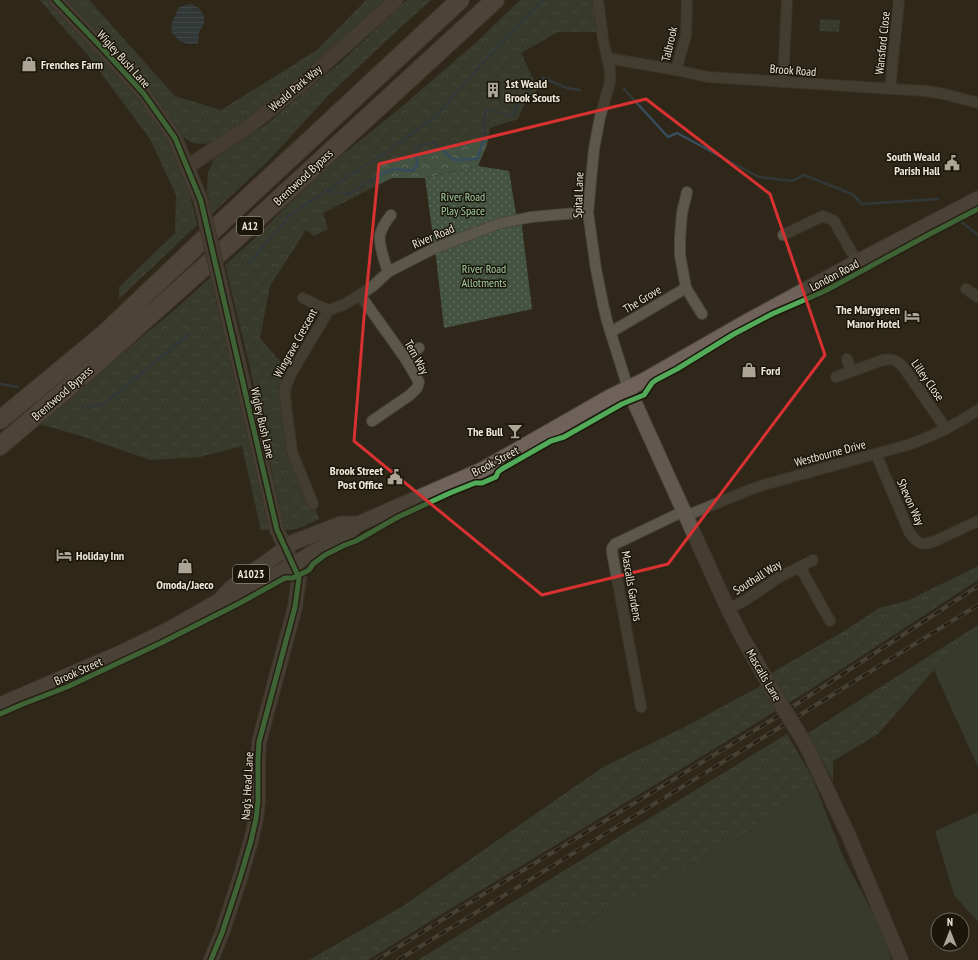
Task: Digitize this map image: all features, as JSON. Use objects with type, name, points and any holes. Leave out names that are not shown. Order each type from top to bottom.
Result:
[{"type":"highway","name":"Brentwood Bypass","points":[[0,420],[104,334],[460,0]]},
{"type":"highway","name":"Brentwood Bypass","points":[[0,446],[90,369],[231,243],[495,0]]},
{"type":"main road","name":"London Road","points":[[628,388],[857,262],[978,199]]},
{"type":"main road","name":"Brook Street","points":[[219,601],[238,597],[347,534],[358,524],[482,470],[575,416],[628,388]]},
{"type":"main road","name":"Brook Street","points":[[0,705],[130,649],[170,629],[219,601],[231,588],[294,542],[341,524],[358,524]]},
{"type":"street","name":"Wigley Bush Lane","points":[[56,0],[144,94],[175,138],[201,201],[277,530],[293,565]]},
{"type":"street","name":"Weald Park Way","points":[[186,167],[248,127],[294,90],[396,0]]},
{"type":"street","name":"Spital Lane","points":[[598,0],[603,39],[610,70],[610,82],[600,117],[594,149],[588,212],[596,269],[603,304],[628,388]]},
{"type":"street","name":"Talbrook","points":[[676,70],[686,34],[687,0]]},
{"type":"street","points":[[783,82],[787,0]]},
{"type":"street","name":"Wansford Close","points":[[890,89],[899,0]]},
{"type":"street","name":"Brook Road","points":[[607,58],[708,77],[926,91],[978,103]]},
{"type":"street","points":[[687,192],[682,213],[680,255],[686,288],[702,314]]},
{"type":"street","name":"River Road","points":[[329,310],[360,295],[373,286],[388,272],[433,249],[498,224],[531,217],[588,212]]},
{"type":"street","points":[[388,272],[383,258],[380,237],[384,224],[391,215]]},
{"type":"street","points":[[783,235],[823,216],[834,221],[857,262]]},
{"type":"street","name":"The Grove","points":[[611,332],[686,288]]},
{"type":"street","points":[[966,289],[978,297]]},
{"type":"street","name":"Tern Way","points":[[360,295],[405,358],[419,382],[417,388],[410,395],[372,421]]},
{"type":"street","points":[[303,298],[329,310]]},
{"type":"street","name":"Wingrave Crescent","points":[[313,504],[292,452],[284,390],[291,374],[329,310]]},
{"type":"street","points":[[405,358],[419,348]]},
{"type":"street","points":[[847,359],[851,371]]},
{"type":"street","name":"Lilley Close","points":[[836,377],[883,360],[888,359],[898,361],[946,429]]},
{"type":"street","name":"Mascalls Lane","points":[[628,388],[728,609],[774,693],[806,745],[848,834],[901,960]]},
{"type":"street","name":"Westbourne Drive","points":[[685,513],[767,484],[911,444],[946,429],[978,410]]},
{"type":"street","name":"Shevon Way","points":[[876,454],[914,540],[921,544],[928,544],[978,521]]},
{"type":"street","name":"Mascalls Gardens","points":[[641,707],[612,548],[615,544],[685,513]]},
{"type":"street","name":"Southall Way","points":[[728,609],[744,601],[781,576],[813,560]]},
{"type":"street","name":"Nag's Head Lane","points":[[211,960],[222,933],[240,878],[256,819],[260,742],[295,607],[299,578],[293,565]]},
{"type":"street","name":"Southall Way","points":[[800,567],[830,621]]},
{"type":"highlighted area","points":[[646,99],[770,194],[825,355],[668,564],[542,595],[354,441],[379,164]]},
{"type":"green space","points":[[40,0],[51,0],[137,95],[173,147],[189,190],[197,225],[119,299],[119,287],[175,233],[176,195],[150,139],[87,54]]},
{"type":"green space","points":[[67,0],[89,0],[175,96],[221,110],[317,50],[366,0],[388,0],[310,73],[217,142],[202,144],[193,143],[183,137],[165,114],[153,93]]},
{"type":"green space","points":[[407,0],[431,0],[328,96],[268,161],[211,215],[207,194],[208,172],[214,159],[268,123],[342,61]]},
{"type":"green space","points":[[520,0],[601,0],[602,32],[558,32],[521,53],[538,89],[523,107],[518,119],[490,128],[487,145],[478,166],[425,178],[392,178],[323,213],[328,229],[314,236],[306,230],[270,286],[260,338],[291,374],[292,452],[319,519],[297,529],[286,530],[283,525],[250,367],[225,265],[254,239],[316,176],[399,109],[482,37]]},
{"type":"green space","points":[[820,19],[840,20],[839,32],[819,31]]},
{"type":"green space","points":[[478,166],[509,171],[517,220],[521,219],[532,309],[444,328],[425,178]]},
{"type":"green space","points":[[211,277],[249,429],[269,530],[261,530],[242,446],[200,457],[150,460],[78,435],[39,424],[172,312]]},
{"type":"green space","points":[[978,566],[978,580],[811,689],[368,960],[309,960],[403,906],[603,767],[683,728],[762,685],[768,675],[849,628],[879,608],[907,601]]},
{"type":"green space","points":[[978,625],[978,633],[945,657],[878,734],[833,761],[833,781],[808,733]]},
{"type":"green space","points":[[978,633],[978,767],[934,670],[945,657]]},
{"type":"green space","points":[[787,734],[812,777],[750,832],[579,926],[493,960],[418,960]]},
{"type":"green space","points":[[812,777],[844,859],[883,932],[891,960],[493,960],[579,926],[750,832]]},
{"type":"green space","points":[[978,812],[978,922],[954,895],[935,831]]},
{"type":"water","points":[[190,4],[199,8],[204,16],[204,23],[199,33],[198,44],[187,44],[178,40],[171,31],[172,22],[179,7]]},
{"type":"waterway","points":[[250,262],[291,214],[388,151],[435,117],[477,69],[543,0]]},
{"type":"waterway","points":[[327,191],[350,194],[383,173],[395,169],[412,171],[417,166],[416,147],[433,142],[454,160],[477,159],[484,140],[485,109],[513,116],[520,100],[532,86],[543,78],[567,88],[580,90]]},
{"type":"waterway","points":[[624,89],[668,137],[677,133],[759,177],[792,181],[804,175],[852,194],[862,204],[938,199]]},
{"type":"waterway","points":[[959,220],[978,235]]},
{"type":"waterway","points":[[85,408],[104,404],[188,335]]},
{"type":"waterway","points":[[0,384],[18,387]]},
{"type":"railway","points":[[377,960],[775,718],[978,586]]},
{"type":"railway","points":[[398,960],[978,605]]},
{"type":"cycle path","points":[[56,0],[144,94],[175,138],[201,201],[277,530],[299,578],[295,607],[259,742],[258,801],[251,841],[222,933],[211,960]]},
{"type":"cycle path","points":[[0,714],[67,687],[161,643],[240,603],[285,578],[293,578],[309,570],[313,564],[325,555],[356,541],[398,517],[450,493],[475,483],[482,483],[496,477],[498,472],[502,469],[551,441],[564,437],[622,404],[644,395],[652,383],[656,380],[734,334],[772,314],[825,291],[978,209]]},
{"type":"place","name":"Frenches Farm","points":[[29,64]]},
{"type":"place","name":"1st Weald Brook Scouts","points":[[493,90]]},
{"type":"place","name":"South Weald Parish Hall","points":[[952,163]]},
{"type":"place","name":"The Marygreen Manor Hotel","points":[[912,316]]},
{"type":"place","name":"Ford","points":[[749,370]]},
{"type":"place","name":"The Bull","points":[[515,431]]},
{"type":"place","name":"Brook Street Post Office","points":[[395,477]]},
{"type":"place","name":"Holiday Inn","points":[[64,555]]},
{"type":"place","name":"Omoda/Jaeco","points":[[185,566]]},
{"type":"park label","name":"River Road Play Space","points":[[463,203]]},
{"type":"park label","name":"River Road Allotments","points":[[484,275]]}]
